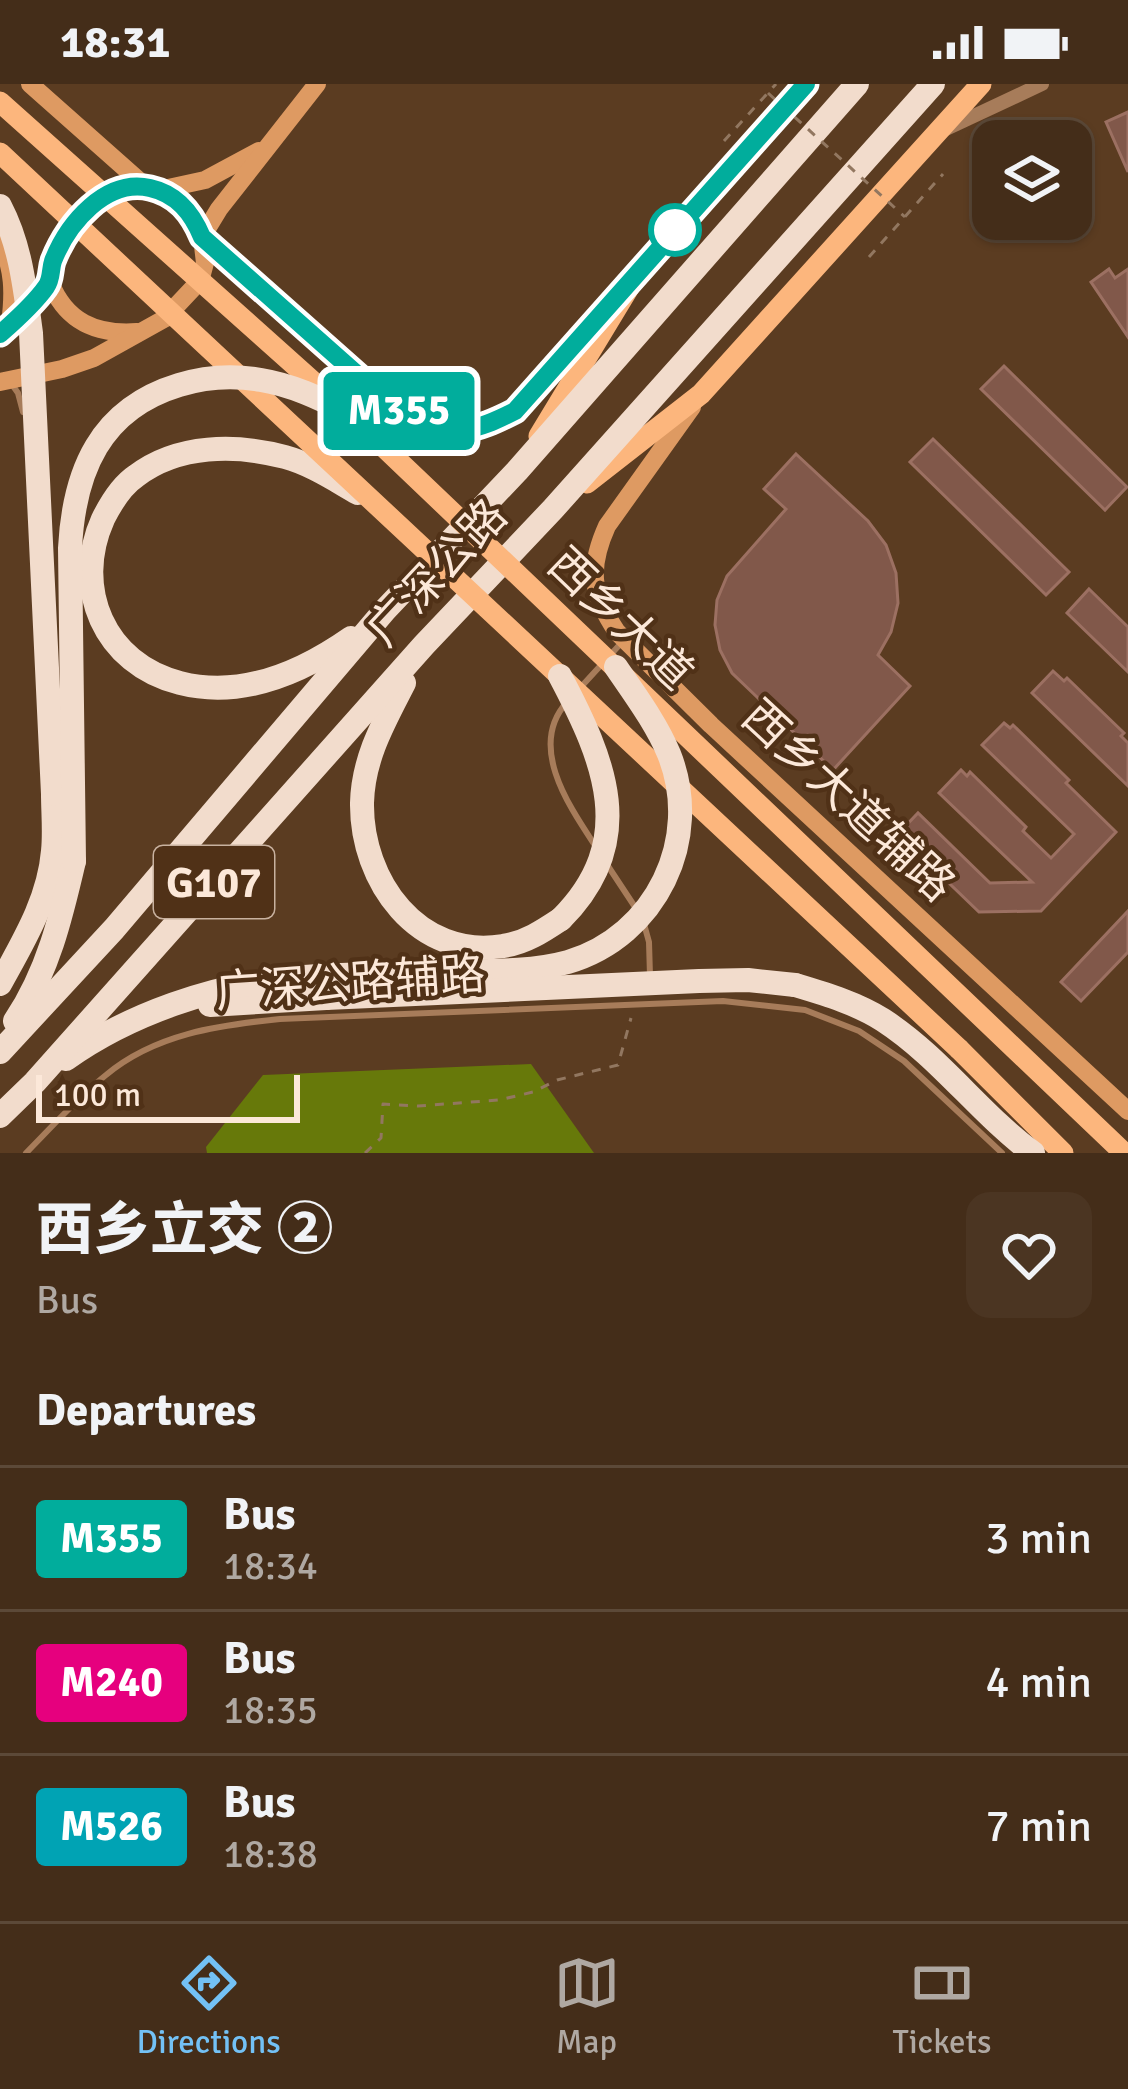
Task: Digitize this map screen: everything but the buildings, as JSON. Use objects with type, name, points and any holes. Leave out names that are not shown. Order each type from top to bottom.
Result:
[{"type":"highway","name":"广深公路","points":[[0,1047],[114,929],[385,610],[517,471],[857,84]]},
{"type":"highway","name":"广深公路","points":[[0,1116],[933,84]]},
{"type":"highway","points":[[0,206],[12,229],[31,333],[53,852],[44,896],[0,984]]},
{"type":"highway","points":[[0,1047],[44,967],[74,861],[70,548],[75,501],[91,454],[131,406],[194,381],[257,379],[286,385],[347,412]]},
{"type":"highway","points":[[373,502],[289,458],[224,448],[192,452],[160,461],[133,477],[111,503],[94,540],[91,581],[100,620],[115,644],[138,666],[192,686],[218,688],[274,679],[305,667],[385,610]]},
{"type":"highway","points":[[424,646],[374,739],[364,775],[365,840],[386,893],[406,916],[454,943],[507,946],[534,937],[582,898],[598,869],[606,839],[607,803],[600,762],[560,676]]},
{"type":"highway","points":[[35,1082],[120,1028],[247,984],[290,978],[535,968],[602,947],[632,926],[656,898],[671,865],[679,826],[679,789],[669,754],[616,667]]},
{"type":"highway","points":[[166,1009],[699,981],[794,986],[843,999],[883,1020],[926,1053],[1033,1153]]},
{"type":"main road","points":[[517,471],[639,272],[806,84]]},
{"type":"main road","points":[[553,508],[701,394],[981,84]]},
{"type":"main road","name":"西乡大道","points":[[0,102],[347,412],[1124,1153]]},
{"type":"main road","name":"西乡大道","points":[[0,153],[958,1048],[1063,1153]]},
{"type":"street","points":[[30,84],[152,188],[185,207],[202,237],[413,424],[451,432],[483,427],[515,411],[639,272]]},
{"type":"street","points":[[2,382],[94,358],[164,319],[202,274],[202,237],[219,209],[317,84]]},
{"type":"street","points":[[936,134],[1042,84]]},
{"type":"street","points":[[5,329],[50,278],[60,248],[99,198],[116,189],[205,180],[265,148]]},
{"type":"street","points":[[0,240],[50,278],[62,304],[81,322],[106,332],[152,327]]},
{"type":"street","points":[[0,240],[13,280],[5,329]]},
{"type":"street","name":"西乡大道辅路","points":[[701,394],[597,547],[594,583],[606,616],[711,725],[1128,1111]]},
{"type":"lane","points":[[2,382],[18,393],[24,417]]},
{"type":"lane","points":[[624,639],[560,710],[550,734],[550,752],[573,810],[643,921],[650,984]]},
{"type":"lane","points":[[0,964],[19,927]]},
{"type":"lane","name":"广深公路辅路","points":[[26,1153],[106,1074],[139,1053],[181,1035],[233,1023],[723,1001],[805,1010],[846,1025],[904,1061],[1002,1153]]},
{"type":"path","points":[[724,141],[776,84]]},
{"type":"path","points":[[768,93],[905,217]]},
{"type":"path","points":[[869,257],[943,174]]},
{"type":"path","points":[[365,1153],[381,1138],[382,1104],[499,1100],[618,1065],[635,1004]]},
{"type":"green space","points":[[531,1064],[594,1153],[207,1153],[206,1147],[263,1075]]},
{"type":"bus line","name":"M355","points":[[0,334],[50,282],[52,263],[82,215],[116,189],[145,186],[185,207],[202,237],[413,424],[451,432],[483,427],[515,411],[806,84]]}]
